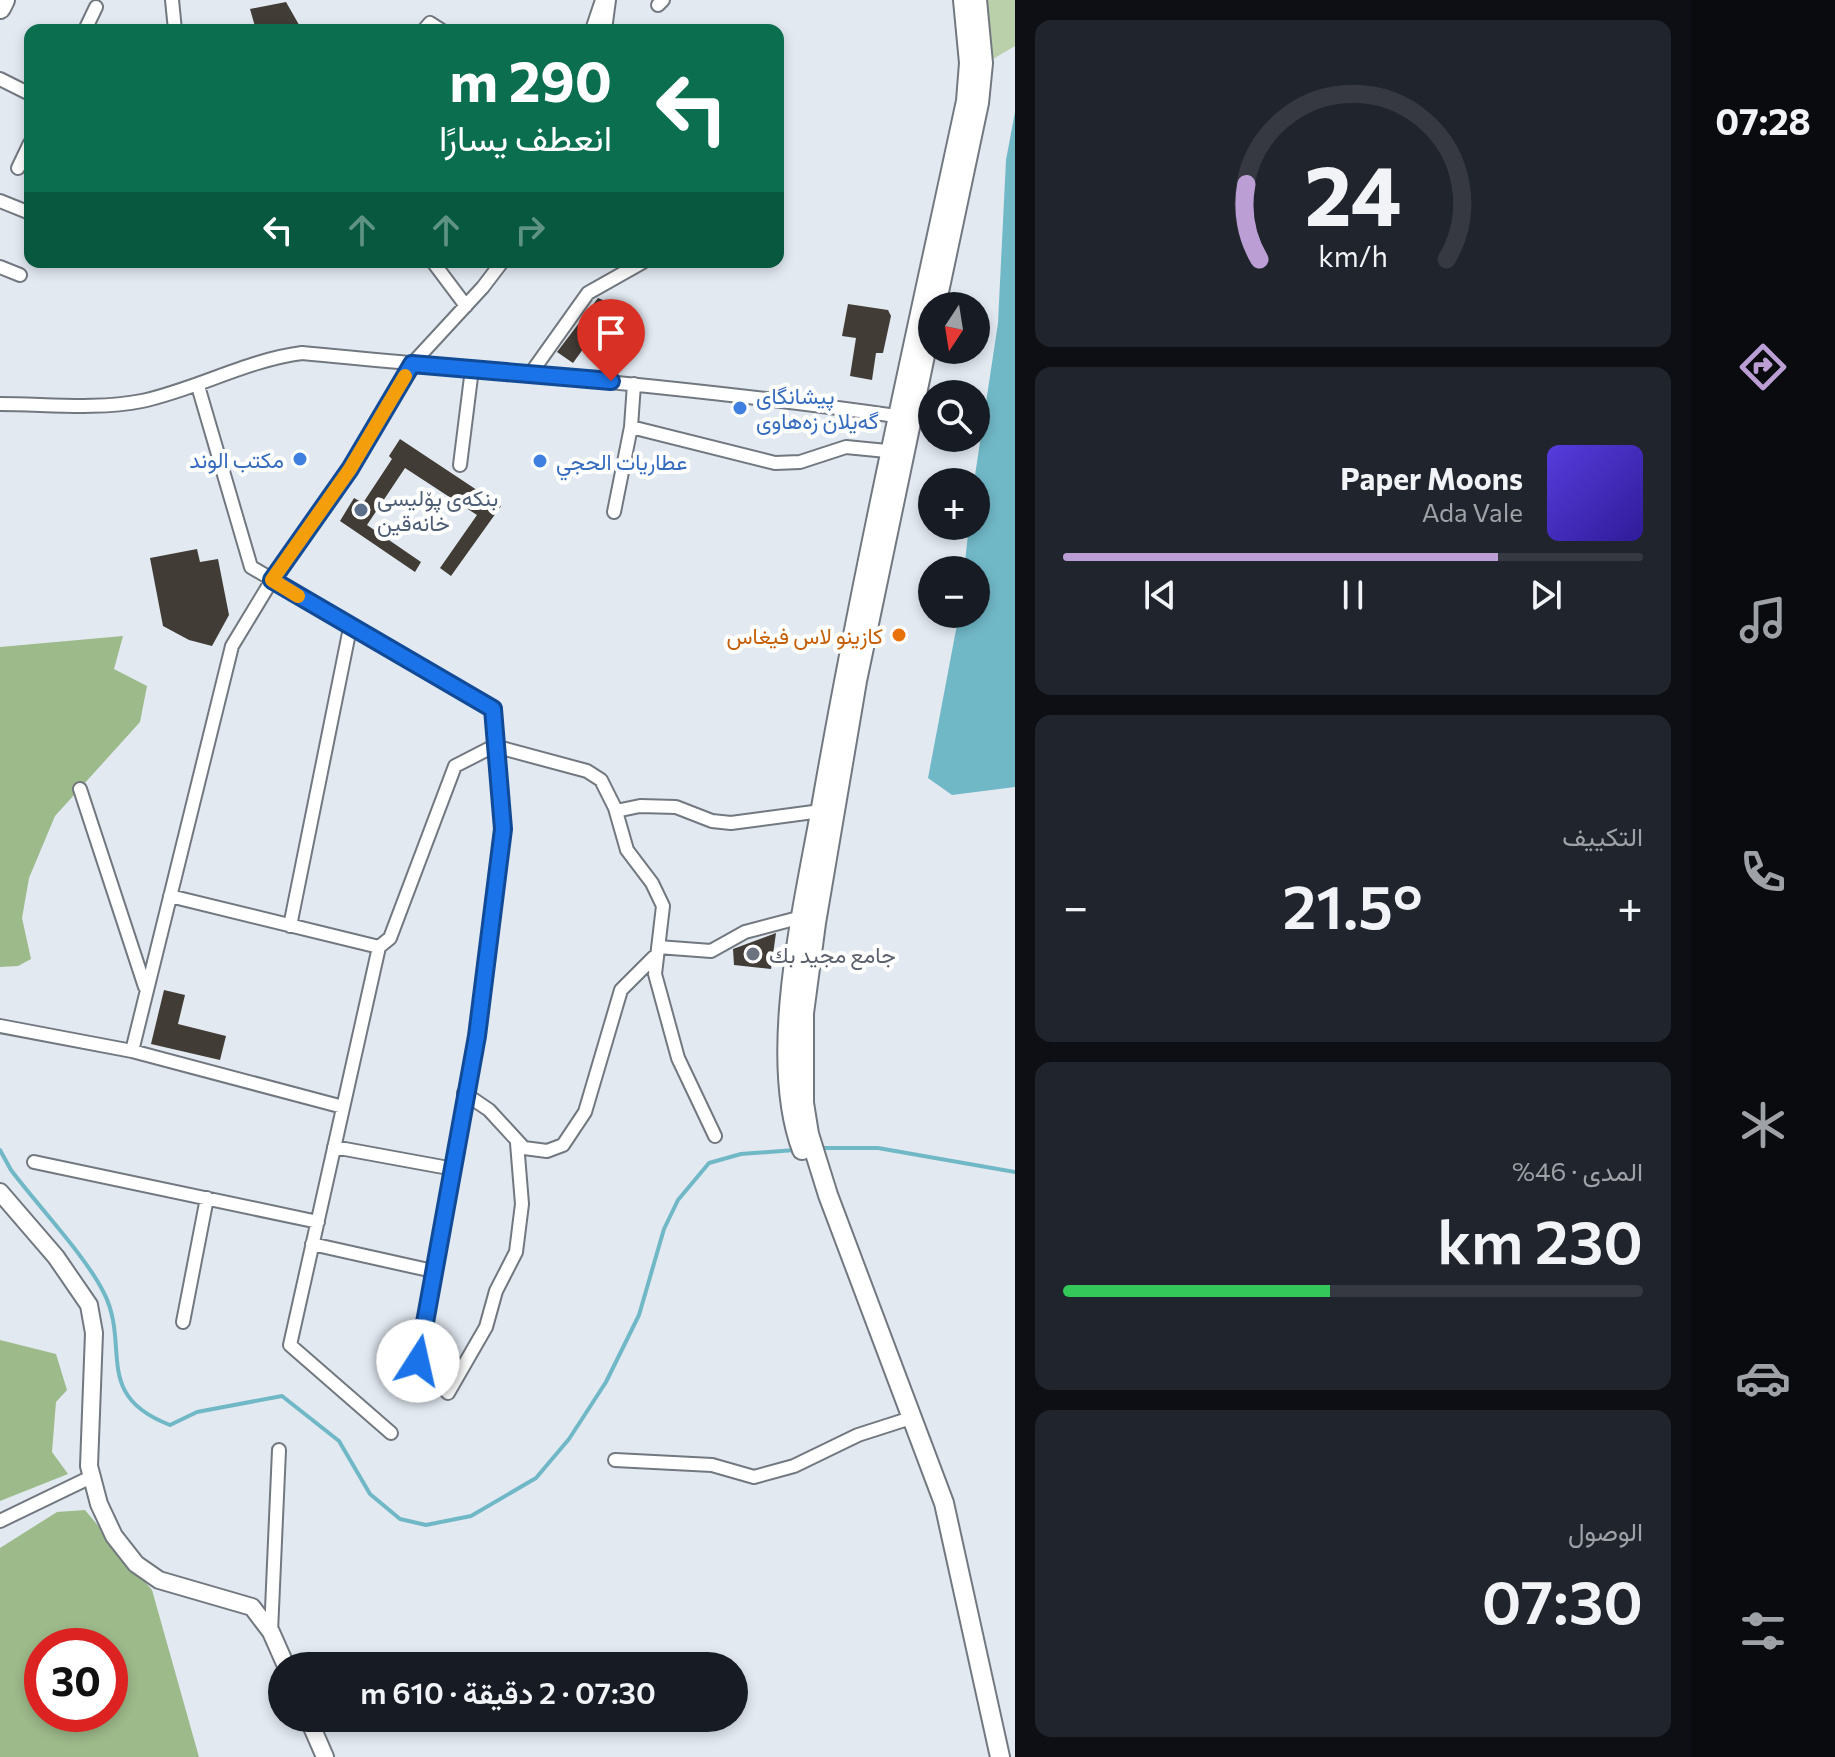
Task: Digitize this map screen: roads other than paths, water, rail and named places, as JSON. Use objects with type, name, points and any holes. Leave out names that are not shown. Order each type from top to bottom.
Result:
[{"type":"main road","points":[[0,8],[4,0]]},
{"type":"main road","points":[[963,0],[969,63],[966,101],[904,418],[821,811],[802,917],[789,1043],[801,1125],[813,1163],[914,1417],[946,1513],[1000,1757]]},
{"type":"main road","points":[[939,292],[979,103],[983,63],[977,0]]},
{"type":"main road","points":[[904,418],[920,364]]},
{"type":"main road","points":[[801,1125],[803,1043],[811,953],[896,452]]},
{"type":"street","points":[[172,0],[174,24]]},
{"type":"street","points":[[594,24],[602,0]]},
{"type":"street","points":[[606,24],[609,0]]},
{"type":"street","points":[[88,24],[96,7]]},
{"type":"street","points":[[0,79],[24,91]]},
{"type":"street","points":[[18,168],[24,156]]},
{"type":"street","points":[[0,201],[24,211]]},
{"type":"street","points":[[0,267],[20,275]]},
{"type":"street","points":[[438,268],[466,306]]},
{"type":"street","points":[[132,1051],[232,646],[272,580],[350,469],[412,364],[497,268]]},
{"type":"street","points":[[531,373],[588,293],[632,268]]},
{"type":"street","points":[[0,404],[85,405],[140,401],[198,386],[275,356],[302,353],[634,384],[904,418]]},
{"type":"street","points":[[460,465],[472,369]]},
{"type":"street","points":[[614,512],[631,427],[634,384]]},
{"type":"street","points":[[198,386],[251,567],[350,628],[493,709],[503,829],[477,1036],[464,1093],[454,1169],[418,1361],[448,1393],[486,1327],[496,1291],[516,1252],[522,1204],[517,1143]]},
{"type":"street","points":[[631,427],[775,463],[800,462],[846,447],[896,452]]},
{"type":"street","points":[[290,926],[350,628]]},
{"type":"street","points":[[391,1433],[290,1345],[379,947],[390,938],[455,766],[494,746],[595,775],[601,780],[616,811],[627,850],[652,883],[663,906],[655,974],[678,1058],[715,1136]]},
{"type":"street","points":[[80,789],[146,989]]},
{"type":"street","points":[[616,811],[640,806],[676,807],[712,821],[731,823],[821,811]]},
{"type":"street","points":[[170,896],[379,947]]},
{"type":"street","points":[[464,1093],[489,1110],[517,1143],[531,1151],[547,1151],[563,1145],[578,1128],[621,990],[656,952],[716,950],[745,932],[802,917]]},
{"type":"street","points":[[0,1026],[132,1051],[343,1107]]},
{"type":"street","points":[[334,1147],[454,1169]]},
{"type":"street","points":[[34,1162],[318,1222]]},
{"type":"street","points":[[0,1192],[56,1257],[89,1305],[94,1333],[88,1437],[91,1477],[107,1523],[136,1564],[159,1580],[252,1607],[271,1632],[280,1652]]},
{"type":"street","points":[[183,1322],[207,1198]]},
{"type":"street","points":[[312,1244],[433,1271]]},
{"type":"street","points":[[615,1460],[712,1465],[754,1477],[794,1466],[858,1435],[914,1417]]},
{"type":"street","points":[[271,1632],[279,1450]]},
{"type":"street","points":[[0,1521],[91,1477]]},
{"type":"street","points":[[314,1732],[325,1757]]},
{"type":"water","points":[[1015,112],[1015,787],[952,795],[928,778],[956,628],[990,628],[990,556],[966,556],[967,540],[990,540],[990,468],[976,468],[979,452],[990,452],[989,380],[998,323],[1006,160]]},
{"type":"waterway","points":[[819,1148],[878,1148],[1015,1172]]},
{"type":"waterway","points":[[0,1150],[11,1170],[96,1278],[111,1313],[122,1384],[131,1399],[146,1413],[170,1425],[197,1412],[282,1396],[339,1441],[370,1494],[400,1519],[426,1525],[471,1516],[536,1478],[569,1439],[606,1382],[639,1315],[664,1229],[678,1200],[709,1163],[741,1154],[795,1150]]},
{"type":"place","name":"پیشانگای گەیلان زەهاوی","points":[[740,408]]},
{"type":"place","name":"مكتب الوند","points":[[300,459]]},
{"type":"place","name":"عطاريات الحجي","points":[[540,461]]},
{"type":"place","name":"بنکەی پۆلیسی خانەقین","points":[[361,510]]},
{"type":"place","name":"كازينو لاس فيغاس","points":[[899,635]]},
{"type":"place","name":"جامع مجيد بك","points":[[753,954]]}]
